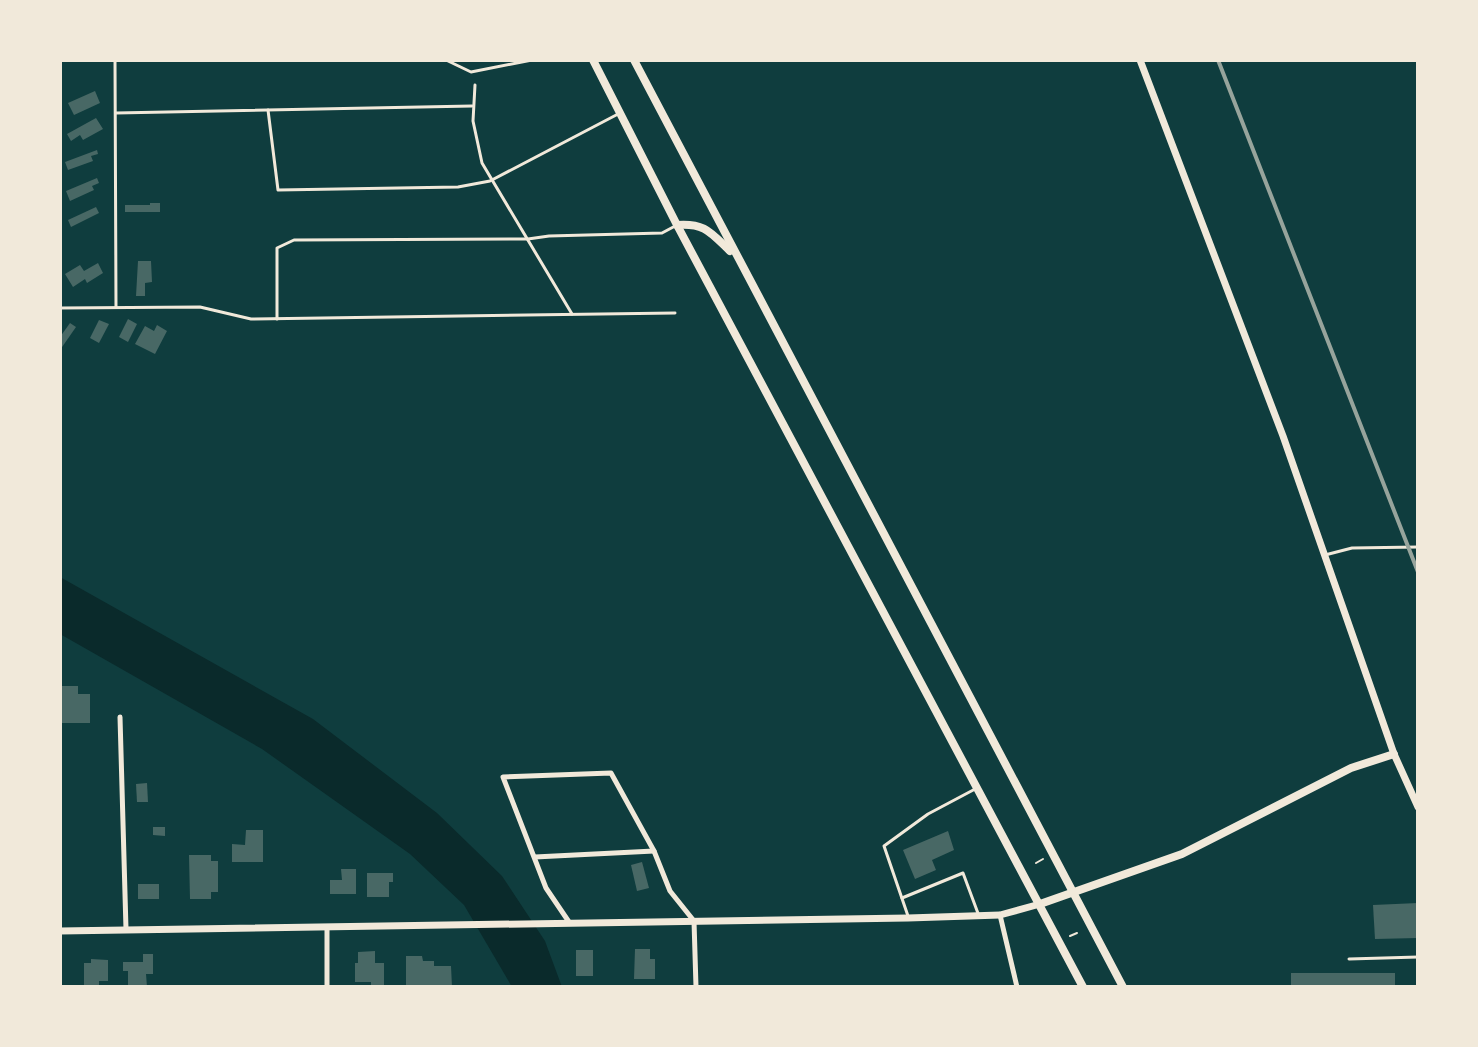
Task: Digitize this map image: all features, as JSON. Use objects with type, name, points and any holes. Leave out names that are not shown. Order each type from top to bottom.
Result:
[{"type":"main road","points":[[593,60],[677,225],[1083,987]]},
{"type":"main road","points":[[634,60],[1123,987]]},
{"type":"main road","points":[[677,225],[694,224],[707,229],[736,257]]},
{"type":"main road","points":[[1040,904],[1182,854],[1351,768],[1394,754]]},
{"type":"street","points":[[1140,60],[1283,436],[1394,754],[1418,807]]},
{"type":"street","points":[[120,717],[126,929]]},
{"type":"street","points":[[569,922],[546,888],[503,777],[611,773],[654,851],[670,891],[694,921],[696,987]]},
{"type":"street","points":[[535,857],[654,851]]},
{"type":"street","points":[[60,931],[908,918],[1000,915],[1040,904]]},
{"type":"street","points":[[1000,915],[1017,987]]},
{"type":"street","points":[[327,927],[327,987]]},
{"type":"lane","points":[[115,60],[116,307]]},
{"type":"lane","points":[[446,60],[471,72],[529,60]]},
{"type":"lane","points":[[475,85],[472,106],[478,147],[490,181],[572,314]]},
{"type":"lane","points":[[116,113],[472,106]]},
{"type":"lane","points":[[268,110],[278,190],[458,187],[490,181],[620,113]]},
{"type":"lane","points":[[277,319],[277,248],[294,240],[528,239],[662,233],[677,225]]},
{"type":"lane","points":[[60,308],[200,307],[251,319],[675,313]]},
{"type":"lane","points":[[1325,555],[1352,548],[1418,547]]},
{"type":"lane","points":[[908,918],[884,846],[928,814],[977,788]]},
{"type":"lane","points":[[902,898],[963,873],[979,916]]},
{"type":"lane","points":[[1349,959],[1418,957]]},
{"type":"path","points":[[1036,863],[1044,858]]},
{"type":"path","points":[[1066,939],[1077,933]]},
{"type":"water","points":[[60,577],[313,719],[437,813],[502,876],[545,941],[562,987],[512,987],[464,905],[410,854],[262,749],[60,634]]},
{"type":"building","points":[[95,91],[100,103],[74,115],[68,103]]},
{"type":"building","points":[[96,118],[103,129],[83,140],[80,135],[71,141],[67,134]]},
{"type":"building","points":[[97,150],[98,154],[91,156],[93,161],[68,170],[65,162]]},
{"type":"building","points":[[97,178],[99,183],[92,186],[94,190],[70,201],[66,191]]},
{"type":"building","points":[[160,203],[160,212],[125,212],[125,205]]},
{"type":"building","points":[[96,207],[99,213],[71,227],[68,220]]},
{"type":"building","points":[[138,261],[151,261],[152,282],[145,283],[145,296],[136,296]]},
{"type":"building","points":[[98,263],[103,273],[87,283],[85,279],[73,287],[65,274],[80,265],[84,271]]},
{"type":"building","points":[[128,319],[137,324],[128,342],[119,337]]},
{"type":"building","points":[[99,320],[109,324],[99,343],[90,338]]},
{"type":"building","points":[[70,323],[76,327],[60,350],[60,337]]},
{"type":"building","points":[[157,325],[167,331],[155,354],[135,344],[145,326],[154,331]]},
{"type":"building","points":[[60,686],[78,686],[78,694],[90,694],[90,723],[60,723]]},
{"type":"building","points":[[147,783],[148,802],[137,802],[136,784]]},
{"type":"building","points":[[153,827],[165,827],[165,836],[153,835]]},
{"type":"building","points":[[246,830],[263,830],[263,862],[232,862],[232,844],[245,845]]},
{"type":"building","points":[[948,831],[954,850],[932,860],[936,870],[915,879],[903,850]]},
{"type":"building","points":[[189,855],[211,855],[211,861],[218,861],[218,892],[211,892],[211,899],[190,899]]},
{"type":"building","points":[[642,862],[649,888],[637,891],[631,865]]},
{"type":"building","points":[[341,869],[356,869],[356,894],[330,894],[330,880],[342,880]]},
{"type":"building","points":[[367,873],[393,873],[393,882],[389,882],[389,897],[367,897]]},
{"type":"building","points":[[138,884],[159,884],[159,899],[138,899]]},
{"type":"building","points":[[1418,903],[1418,938],[1375,939],[1373,905]]},
{"type":"building","points":[[635,949],[650,949],[650,959],[655,959],[655,979],[634,979]]},
{"type":"building","points":[[576,950],[593,950],[593,976],[576,976]]},
{"type":"building","points":[[375,951],[375,963],[384,963],[384,987],[371,987],[371,982],[355,982],[358,952]]},
{"type":"building","points":[[143,954],[153,954],[153,974],[146,974],[147,987],[128,987],[128,971],[123,971],[123,962],[143,962]]},
{"type":"building","points":[[406,956],[422,956],[423,961],[434,961],[434,966],[451,966],[452,987],[406,987]]},
{"type":"building","points":[[91,959],[108,960],[108,981],[99,981],[99,987],[84,987],[84,963],[91,963]]},
{"type":"building","points":[[1291,973],[1395,973],[1395,987],[1291,987]]},
{"type":"railway","points":[[1218,60],[1418,572]]}]
